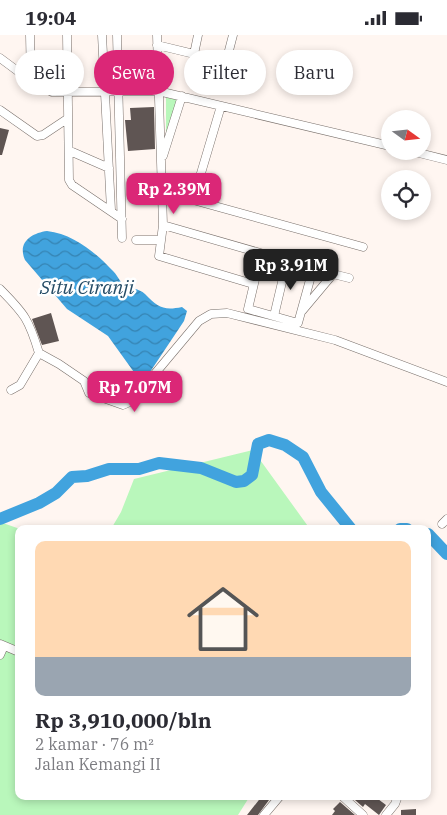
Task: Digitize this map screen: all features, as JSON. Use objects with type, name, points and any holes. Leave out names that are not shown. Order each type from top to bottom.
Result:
[{"type":"street","points":[[67,35],[67,50]]},
{"type":"street","points":[[102,35],[103,50]]},
{"type":"street","points":[[117,35],[117,50]]},
{"type":"street","points":[[156,35],[157,50]]},
{"type":"street","points":[[195,50],[198,35]]},
{"type":"street","points":[[229,50],[233,35]]},
{"type":"street","points":[[29,36],[30,50]]},
{"type":"street","points":[[157,45],[184,52]]},
{"type":"street","points":[[0,57],[15,69]]},
{"type":"street","points":[[174,94],[381,144]]},
{"type":"street","points":[[68,95],[70,183],[122,219]]},
{"type":"street","points":[[104,95],[111,210]]},
{"type":"street","points":[[118,95],[122,238]]},
{"type":"street","points":[[158,95],[163,225],[161,258],[253,284]]},
{"type":"street","points":[[161,163],[182,96]]},
{"type":"street","points":[[193,200],[220,106]]},
{"type":"street","points":[[0,110],[37,136],[45,134],[67,119]]},
{"type":"street","points":[[70,151],[109,168]]},
{"type":"street","points":[[431,156],[447,160]]},
{"type":"street","points":[[162,193],[363,247]]},
{"type":"street","points":[[163,225],[348,278]]},
{"type":"street","points":[[136,240],[161,240]]},
{"type":"street","points":[[261,254],[248,309],[274,317],[298,323],[313,269]]},
{"type":"street","points":[[274,317],[287,261]]},
{"type":"street","points":[[302,311],[333,274]]},
{"type":"street","points":[[0,289],[28,321],[40,353],[84,381],[89,393],[127,404],[132,401],[199,321],[211,314],[227,313],[335,341],[447,382]]},
{"type":"street","points":[[11,390],[20,385],[40,353]]},
{"type":"street","points":[[0,655],[2,645],[15,650]]},
{"type":"street","points":[[264,815],[276,800]]},
{"type":"street","points":[[346,800],[363,815]]},
{"type":"street","points":[[386,815],[396,800]]},
{"type":"green space","points":[[166,95],[170,95],[181,98],[166,137]]},
{"type":"green space","points":[[253,450],[307,525],[113,525],[121,512],[134,479]]},
{"type":"green space","points":[[0,522],[15,527],[15,800],[247,800],[238,815],[0,815]]},
{"type":"water","name":"Situ Ciranji","points":[[47,231],[66,236],[83,245],[105,263],[124,285],[143,292],[157,305],[165,308],[182,307],[187,311],[184,321],[146,378],[136,375],[108,336],[67,309],[25,260],[23,248],[27,239]]},
{"type":"building","points":[[154,107],[155,149],[128,151],[125,120],[131,120],[130,108]]},
{"type":"building","points":[[0,128],[9,130],[2,155],[0,155]]},
{"type":"building","points":[[51,313],[59,341],[42,345],[32,319]]},
{"type":"building","points":[[259,800],[269,800],[258,815],[247,815]]},
{"type":"building","points":[[355,800],[379,800],[386,805],[379,815],[365,804],[363,807]]},
{"type":"building","points":[[340,802],[355,815],[332,815],[335,811],[333,809]]},
{"type":"building","points":[[416,809],[416,815],[401,815],[401,810]]},
{"type":"waterway","points":[[0,519],[39,503],[56,493],[72,477],[87,476],[109,469],[139,469],[159,463],[201,468],[236,482],[244,481],[252,475],[258,444],[269,440],[285,445],[303,457],[321,492],[348,525]]},
{"type":"waterway","points":[[431,537],[447,554]]}]
